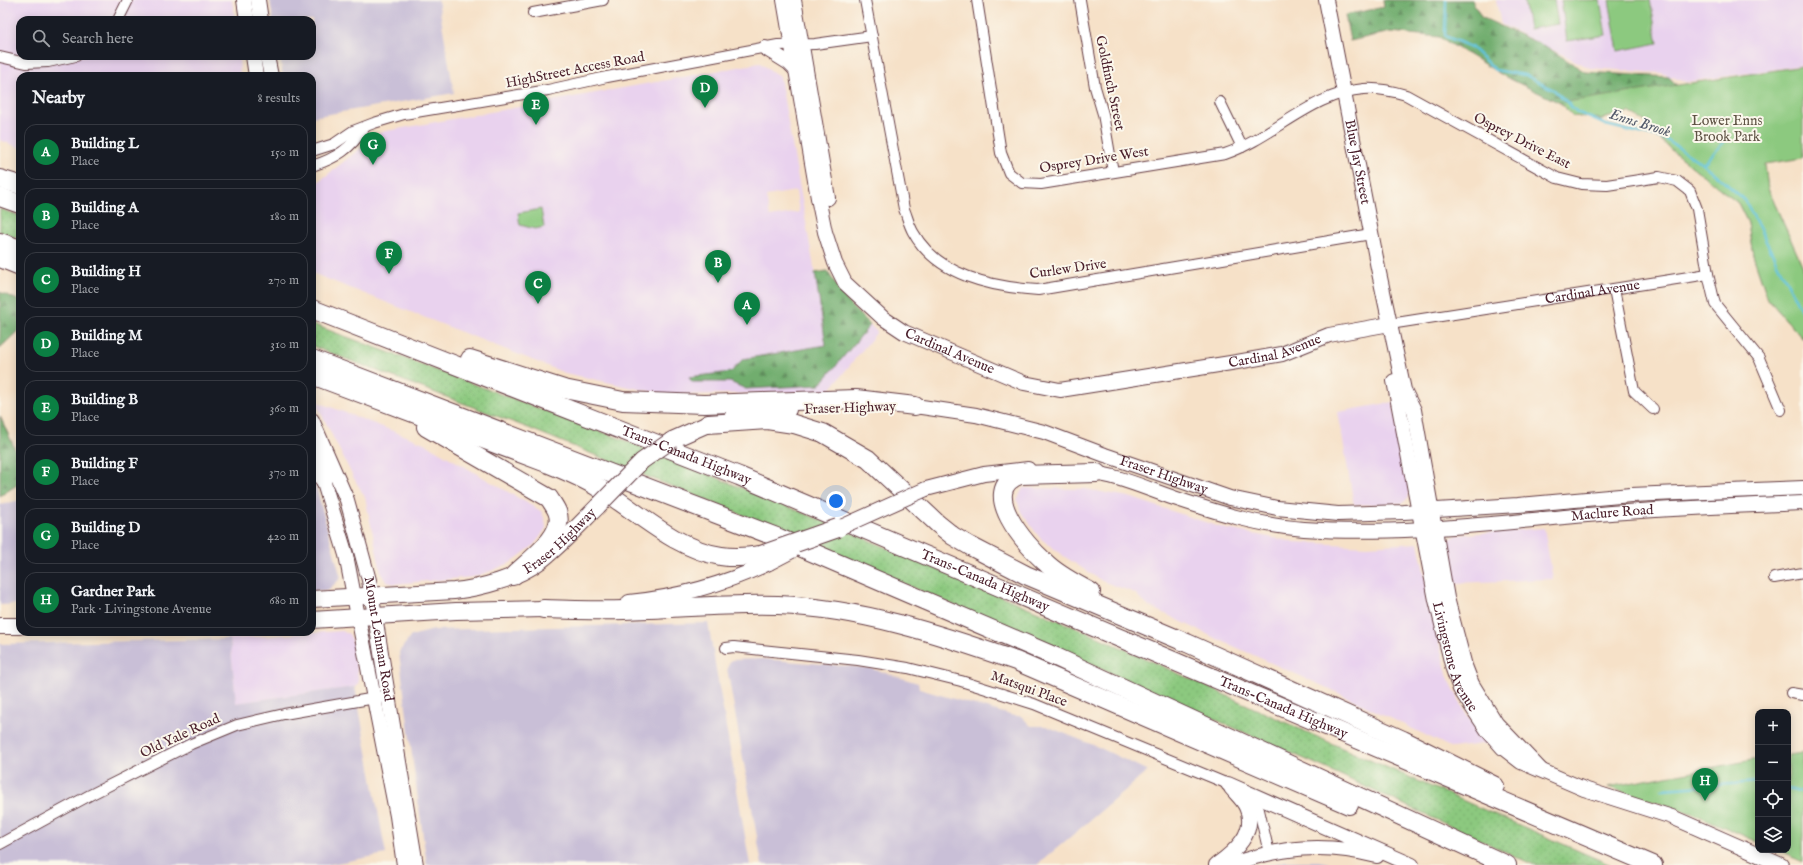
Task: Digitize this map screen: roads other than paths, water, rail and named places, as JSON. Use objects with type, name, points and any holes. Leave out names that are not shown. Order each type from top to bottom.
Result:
[{"type":"highway","points":[[0,179],[16,184]]},
{"type":"highway","points":[[0,197],[16,203]]},
{"type":"highway","points":[[0,242],[16,248]]},
{"type":"highway","points":[[0,258],[16,264]]},
{"type":"highway","points":[[316,306],[564,389],[623,401],[704,404],[856,399],[915,406]]},
{"type":"highway","name":"Trans-Canada Highway","points":[[316,311],[739,476],[1648,863]]},
{"type":"highway","points":[[316,361],[779,538],[1056,657],[1499,861]]},
{"type":"highway","points":[[316,376],[549,464],[579,477],[598,487],[680,541],[699,550],[721,556],[765,559],[838,528]]},
{"type":"highway","points":[[363,394],[433,431],[549,498],[557,510],[559,523],[551,539],[513,576]]},
{"type":"highway","points":[[708,424],[767,420],[794,424],[823,433],[868,459],[912,501],[953,536],[1026,575],[1187,644],[1403,740],[1648,863]]},
{"type":"highway","points":[[316,465],[323,478]]},
{"type":"highway","points":[[1097,473],[1020,475],[1012,478],[1003,489],[1001,496],[1003,504],[1027,545],[1046,563],[1092,593],[1187,644]]},
{"type":"highway","points":[[543,609],[624,610],[731,605],[779,605],[838,611],[893,622],[1016,661],[1357,809],[1499,861]]},
{"type":"main road","points":[[244,0],[246,16]]},
{"type":"main road","points":[[258,0],[260,16]]},
{"type":"main road","name":"Cardinal Avenue","points":[[784,0],[797,45],[834,231],[842,261],[861,298]]},
{"type":"main road","name":"Cardinal Avenue","points":[[794,0],[797,45],[795,69],[825,232],[835,263],[845,283],[883,318],[904,332],[1024,383],[1060,390],[1274,355],[1329,335],[1390,324]]},
{"type":"main road","name":"Blue Jay Street","points":[[1326,0],[1390,324],[1385,338],[1426,519]]},
{"type":"main road","points":[[765,48],[789,63],[795,69]]},
{"type":"main road","points":[[254,60],[255,72]]},
{"type":"main road","points":[[268,60],[270,72]]},
{"type":"main road","name":"Fraser Highway","points":[[316,600],[470,589],[513,576],[539,562],[557,547],[629,473],[656,450],[672,440],[708,424],[731,416],[752,412],[852,407],[915,406],[976,415],[1044,432],[1105,455],[1230,498],[1277,508],[1338,514],[1426,519]]},
{"type":"main road","name":"Mount Lehman Road","points":[[316,429],[347,500],[364,559],[416,865]]},
{"type":"main road","name":"Mount Lehman Road","points":[[316,456],[342,540],[404,865]]},
{"type":"main road","name":"Fraser Highway","points":[[838,528],[926,489],[984,474],[1008,471],[1059,469],[1097,473],[1136,484],[1172,498],[1245,519],[1278,526],[1328,531],[1367,531],[1426,519]]},
{"type":"main road","name":"Maclure Road","points":[[1426,519],[1518,505],[1631,495],[1803,488]]},
{"type":"main road","name":"Maclure Road","points":[[1426,519],[1514,522],[1656,509],[1803,503]]},
{"type":"main road","name":"Livingstone Avenue","points":[[1426,519],[1465,666],[1482,717],[1503,748],[1520,762],[1541,770],[1560,780],[1672,817],[1781,865]]},
{"type":"main road","points":[[316,620],[456,611],[543,609],[619,604],[685,594],[720,583],[765,559]]},
{"type":"main road","points":[[1216,865],[1237,847],[1247,834],[1247,809],[1244,802],[1228,784]]},
{"type":"main road","points":[[1228,784],[1412,865]]},
{"type":"main road","points":[[1230,865],[1269,852],[1295,848],[1334,848],[1362,852],[1405,865]]},
{"type":"street","points":[[120,16],[128,0]]},
{"type":"street","points":[[533,12],[563,4],[604,0]]},
{"type":"street","name":"Curlew Drive","points":[[865,0],[904,209],[912,232],[927,252],[941,264],[960,274],[985,282],[1014,288],[1038,290],[1371,234]]},
{"type":"street","name":"Osprey Drive West","points":[[977,0],[1001,153],[1009,173],[1022,183],[1041,184],[1225,154],[1242,147],[1314,105],[1343,92]]},
{"type":"street","name":"Goldfinch Street","points":[[1080,0],[1094,87],[1103,114],[1113,172]]},
{"type":"street","points":[[797,45],[872,36]]},
{"type":"street","name":"HighStreet Access Road","points":[[316,150],[326,148],[353,132],[374,123],[404,114],[548,90],[607,77],[765,48],[797,45]]},
{"type":"street","points":[[0,57],[26,63],[57,60]]},
{"type":"street","name":"Osprey Drive East","points":[[1343,92],[1364,89],[1387,90],[1406,95],[1557,178],[1581,184],[1607,185],[1659,177],[1676,181],[1690,191],[1697,209],[1708,274],[1715,304],[1759,358],[1781,410]]},
{"type":"street","points":[[1220,102],[1242,147]]},
{"type":"street","points":[[316,165],[325,162],[346,151],[365,127]]},
{"type":"street","name":"Cardinal Avenue","points":[[1390,324],[1708,274]]},
{"type":"street","points":[[1614,289],[1634,391],[1653,409]]},
{"type":"street","points":[[1774,578],[1803,573]]},
{"type":"street","name":"Matsqui Place","points":[[726,648],[734,647],[858,660],[934,674],[1034,704],[1228,784],[1252,800],[1259,810],[1269,852]]},
{"type":"street","points":[[1791,693],[1803,695]]},
{"type":"street","name":"Old Yale Road","points":[[0,844],[83,799],[191,744],[237,725],[284,714],[388,696]]},
{"type":"waterway","name":"Enns Brook","points":[[1446,0],[1445,36],[1471,47],[1495,70],[1525,75],[1554,90],[1577,112],[1606,125],[1665,139],[1703,164],[1745,200],[1803,314]]},
{"type":"waterway","points":[[1703,164],[1725,141]]},
{"type":"waterway","points":[[1662,789],[1755,782]]},
{"type":"waterway","points":[[1791,790],[1803,793]]},
{"type":"place","name":"Building M","points":[[705,108]]},
{"type":"place","name":"Building B","points":[[536,125]]},
{"type":"place","name":"Building D","points":[[373,165]]},
{"type":"place","name":"Building F","points":[[389,274]]},
{"type":"place","name":"Building A","points":[[718,283]]},
{"type":"place","name":"Building H","points":[[538,304]]},
{"type":"place","name":"Building L","points":[[747,325]]},
{"type":"place","name":"Gardner Park","points":[[1705,801]]},
{"type":"park label","name":"Lower Enns Brook Park","points":[[1727,130]]}]
